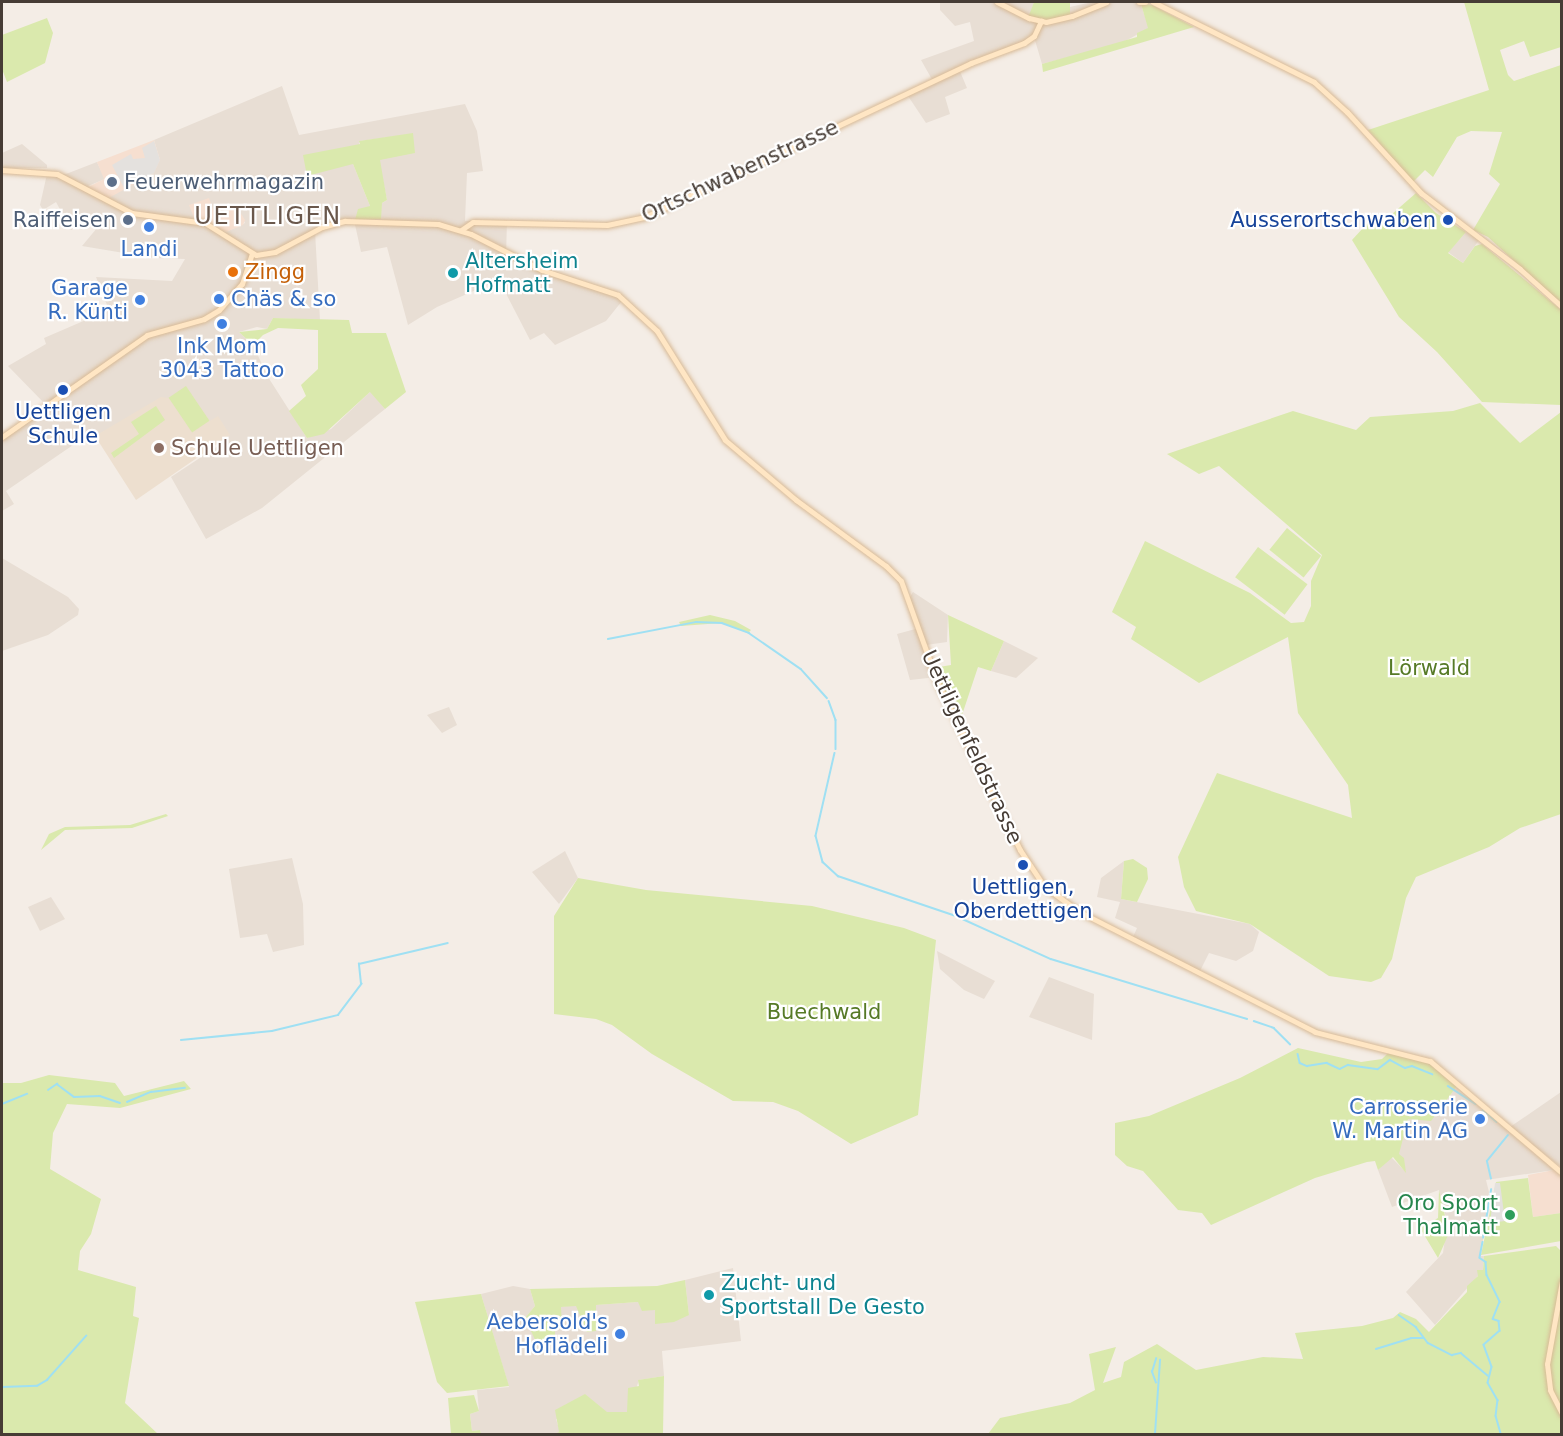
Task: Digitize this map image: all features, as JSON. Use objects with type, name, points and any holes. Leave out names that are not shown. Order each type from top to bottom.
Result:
[{"type":"main road","points":[[997,2],[1041,21],[1064,18],[1106,2]]},
{"type":"main road","points":[[1139,2],[1145,2]]},
{"type":"main road","points":[[1153,2],[1192,24],[1314,82],[1434,204],[1520,268],[1562,307]]},
{"type":"main road","name":"Ortschwabenstrasse","points":[[461,230],[471,222],[600,225],[636,220],[884,104],[1029,40],[1041,21]]},
{"type":"main road","points":[[2,170],[57,174],[124,210],[205,223],[252,254],[276,252],[321,227],[349,220],[428,222],[461,230]]},
{"type":"main road","points":[[471,234],[484,222]]},
{"type":"main road","name":"Uettligenfeldstrasse","points":[[461,230],[531,266],[605,289],[629,303],[657,332],[725,440],[796,500],[897,576],[906,591],[935,678],[961,734],[1026,862],[1052,892],[1097,921],[1315,1032],[1426,1058],[1510,1126],[1562,1173]]},
{"type":"main road","points":[[2,436],[147,335],[204,319],[219,310],[242,284],[252,254]]},
{"type":"main road","points":[[1562,1281],[1547,1364],[1550,1390],[1562,1414]]},
{"type":"shaded area","points":[[940,2],[1034,2],[1029,18],[1070,17],[1070,7],[1092,2],[1147,2],[1141,5],[1149,28],[1120,44],[1042,64],[1034,37],[959,69],[967,88],[945,97],[950,114],[926,123],[908,96],[934,83],[921,60],[974,41],[970,22],[955,26],[940,10]]},
{"type":"shaded area","points":[[282,86],[299,135],[465,104],[477,131],[483,171],[467,173],[465,221],[507,220],[506,257],[555,277],[600,289],[622,301],[606,321],[555,345],[544,333],[530,340],[499,280],[437,307],[408,325],[387,247],[361,252],[354,220],[315,231],[320,320],[273,318],[267,329],[257,327],[239,332],[253,345],[268,377],[307,438],[331,429],[371,391],[385,409],[262,508],[206,539],[171,477],[224,442],[210,421],[169,398],[95,436],[92,432],[6,491],[14,504],[2,511],[2,439],[45,411],[45,404],[8,366],[46,344],[44,338],[109,310],[96,277],[172,281],[185,259],[154,258],[82,246],[97,228],[92,219],[71,230],[56,202],[43,210],[40,205],[47,174],[66,174],[97,162],[105,179],[88,186],[107,198],[160,160],[154,140]],"holes":[[[413,134],[379,160],[387,200],[355,220],[370,206],[353,164],[360,141]],[[237,207],[245,223],[226,232],[194,218]]]},
{"type":"shaded area","points":[[154,140],[160,160],[154,173],[107,199],[88,187],[104,179],[97,162]]},
{"type":"shaded area","points":[[154,141],[160,160],[154,173],[124,188],[112,165],[131,154],[133,159],[145,158],[142,148]]},
{"type":"shaded area","points":[[22,144],[47,165],[47,168],[2,168],[2,153]]},
{"type":"shaded area","points":[[209,198],[215,215],[237,207],[245,220],[243,225],[226,232],[194,218],[189,205]]},
{"type":"shaded area","points":[[1466,232],[1479,240],[1463,263],[1448,252]]},
{"type":"shaded area","name":"Schule Uettligen","points":[[186,386],[210,421],[218,416],[230,435],[136,500],[95,436],[161,397],[169,398]]},
{"type":"shaded area","points":[[2,558],[68,597],[79,609],[78,615],[48,635],[2,651]]},
{"type":"shaded area","points":[[913,592],[948,615],[947,642],[926,645],[937,677],[910,680],[897,634],[919,628],[910,597]]},
{"type":"shaded area","points":[[1004,641],[1038,658],[1016,678],[991,671]]},
{"type":"shaded area","points":[[449,707],[457,725],[442,733],[427,715]]},
{"type":"shaded area","points":[[565,851],[578,878],[559,904],[532,872]]},
{"type":"shaded area","points":[[292,858],[303,904],[304,945],[273,952],[267,934],[240,938],[229,869]]},
{"type":"shaded area","points":[[1124,861],[1121,899],[1250,924],[1259,932],[1253,951],[1236,961],[1209,953],[1200,971],[1133,937],[1137,928],[1115,918],[1120,902],[1097,897],[1101,878]]},
{"type":"shaded area","points":[[51,897],[65,919],[40,931],[28,907]]},
{"type":"shaded area","points":[[937,951],[995,981],[984,999],[964,990],[940,969]]},
{"type":"shaded area","points":[[1049,977],[1094,994],[1092,1040],[1029,1017]]},
{"type":"shaded area","points":[[1457,1086],[1510,1127],[1561,1092],[1561,1167],[1516,1132],[1554,1170],[1486,1180],[1489,1192],[1481,1256],[1484,1256],[1483,1270],[1435,1325],[1406,1292],[1443,1253],[1447,1222],[1439,1190],[1392,1207],[1378,1170],[1391,1157],[1406,1172],[1398,1154],[1408,1118],[1431,1120]]},
{"type":"shaded area","points":[[1554,1170],[1562,1177],[1561,1213],[1533,1217],[1528,1175]]},
{"type":"shaded area","points":[[1495,1183],[1500,1183],[1505,1221],[1490,1223]]},
{"type":"shaded area","points":[[733,1268],[741,1341],[662,1351],[664,1376],[639,1380],[628,1412],[556,1419],[560,1432],[555,1434],[481,1434],[480,1430],[472,1431],[470,1414],[479,1411],[477,1390],[509,1387],[481,1294],[513,1286],[530,1289],[535,1306],[525,1318],[538,1344],[562,1326],[560,1307],[576,1305],[596,1331],[595,1305],[638,1302],[689,1315],[685,1280]]},
{"type":"green space","points":[[1034,2],[1070,2],[1070,17],[1049,21],[1028,18]]},
{"type":"green space","points":[[1464,2],[1561,2],[1561,47],[1530,57],[1524,41],[1500,50],[1508,75],[1514,81],[1561,65],[1561,304],[1488,237],[1473,230],[1500,184],[1489,174],[1502,132],[1471,131],[1457,137],[1433,177],[1425,170],[1413,182],[1368,130],[1489,90]]},
{"type":"green space","points":[[1141,4],[1152,5],[1194,27],[1043,72],[1042,64],[1137,37],[1137,33],[1148,28]]},
{"type":"green space","points":[[47,18],[53,33],[45,63],[7,82],[2,69],[2,35]]},
{"type":"green space","points":[[413,133],[415,153],[380,160],[387,200],[382,203],[381,219],[355,220],[358,209],[370,206],[353,164],[307,176],[303,155],[360,144],[359,141]]},
{"type":"green space","points":[[1416,193],[1436,213],[1466,232],[1448,253],[1463,263],[1475,246],[1482,244],[1561,310],[1561,405],[1482,402],[1437,352],[1399,317],[1352,240],[1374,216],[1383,222]]},
{"type":"green space","points":[[273,318],[349,320],[352,333],[386,333],[406,392],[385,409],[370,392],[324,434],[307,438],[289,411],[306,396],[301,385],[318,369],[318,330],[278,328],[263,335],[253,345],[239,332],[267,329]]},
{"type":"green space","points":[[186,386],[209,421],[192,433],[169,398]]},
{"type":"green space","name":"Lörwald","points":[[1480,403],[1520,443],[1561,412],[1561,814],[1520,828],[1489,847],[1416,877],[1406,898],[1392,959],[1381,978],[1371,982],[1329,976],[1250,924],[1196,911],[1184,887],[1178,857],[1217,773],[1352,818],[1348,785],[1298,713],[1288,637],[1199,683],[1131,639],[1136,627],[1112,612],[1145,541],[1250,593],[1291,623],[1304,622],[1311,606],[1311,581],[1322,555],[1219,466],[1199,474],[1167,454],[1293,411],[1356,430],[1370,417],[1453,411]]},
{"type":"green space","points":[[156,406],[165,420],[114,458],[111,453],[139,434],[131,422]]},
{"type":"green space","points":[[1287,528],[1321,556],[1304,577],[1269,550]]},
{"type":"green space","points":[[1258,547],[1308,584],[1285,615],[1235,577]]},
{"type":"green space","points":[[710,615],[735,621],[751,630],[748,633],[721,623],[681,626],[679,622]]},
{"type":"green space","points":[[948,615],[1004,641],[991,671],[978,667],[959,724],[933,668],[951,665]]},
{"type":"green space","points":[[166,814],[168,816],[132,828],[65,830],[41,850],[49,834],[65,827],[130,825]]},
{"type":"green space","points":[[1133,859],[1147,868],[1148,879],[1137,902],[1121,899],[1124,861]]},
{"type":"green space","name":"Buechwald","points":[[578,878],[646,890],[812,906],[904,928],[936,940],[918,1115],[851,1144],[798,1111],[773,1102],[733,1101],[652,1054],[612,1025],[596,1019],[554,1014],[554,916]]},
{"type":"green space","points":[[1298,1048],[1361,1062],[1382,1059],[1389,1052],[1411,1055],[1432,1065],[1457,1086],[1431,1121],[1408,1119],[1399,1154],[1404,1158],[1406,1173],[1393,1157],[1378,1170],[1375,1161],[1367,1162],[1315,1178],[1211,1225],[1202,1213],[1178,1210],[1143,1171],[1127,1166],[1115,1155],[1115,1123],[1149,1116],[1240,1078]]},
{"type":"green space","points":[[49,1075],[115,1083],[124,1096],[184,1081],[191,1089],[120,1108],[67,1104],[53,1133],[50,1169],[101,1199],[91,1234],[80,1251],[78,1270],[136,1287],[133,1316],[139,1318],[125,1403],[158,1434],[2,1434],[2,1083],[21,1083]]},
{"type":"green space","name":"Oro Sport Thalmatt","points":[[1528,1178],[1533,1217],[1561,1213],[1561,1241],[1481,1255],[1496,1182]]},
{"type":"green space","points":[[1439,1190],[1449,1233],[1438,1258],[1420,1228],[1438,1218]]},
{"type":"green space","points":[[1556,1246],[1561,1251],[1561,1434],[988,1434],[1000,1418],[1070,1403],[1095,1390],[1089,1354],[1116,1347],[1103,1383],[1121,1377],[1124,1362],[1157,1344],[1196,1370],[1263,1357],[1303,1359],[1295,1333],[1362,1326],[1393,1318],[1400,1312],[1416,1319],[1429,1332],[1467,1292],[1467,1286],[1478,1276],[1477,1270],[1483,1270],[1484,1256]]},
{"type":"green space","points":[[685,1280],[689,1315],[674,1322],[655,1324],[655,1310],[642,1311],[638,1302],[596,1305],[596,1331],[587,1332],[576,1306],[561,1307],[562,1326],[555,1329],[555,1338],[537,1344],[525,1318],[535,1306],[530,1289],[657,1286]]},
{"type":"green space","points":[[481,1294],[509,1386],[447,1393],[437,1382],[415,1302]]},
{"type":"green space","points":[[664,1376],[663,1434],[555,1434],[559,1432],[555,1410],[585,1394],[607,1412],[627,1412],[628,1388],[639,1386],[638,1380]]},
{"type":"green space","points":[[474,1395],[479,1411],[470,1414],[472,1431],[480,1430],[481,1434],[451,1434],[448,1398]]},
{"type":"waterway","points":[[608,639],[696,622],[722,623],[749,633],[801,669],[827,698]]},
{"type":"waterway","points":[[829,701],[836,720],[836,749]]},
{"type":"waterway","points":[[835,753],[816,836],[823,862],[838,876],[956,916],[1051,959],[1247,1019]]},
{"type":"waterway","points":[[181,1040],[272,1031],[338,1015],[361,984],[359,964],[448,943]]},
{"type":"waterway","points":[[1254,1021],[1274,1028],[1290,1044]]},
{"type":"waterway","points":[[1298,1054],[1300,1063],[1307,1066],[1327,1063],[1340,1069],[1348,1065],[1378,1069],[1390,1060],[1405,1068],[1412,1066],[1432,1074]]},
{"type":"waterway","points":[[48,1090],[57,1084],[74,1097],[100,1096],[120,1103]]},
{"type":"waterway","points":[[1448,1086],[1476,1104]]},
{"type":"waterway","points":[[127,1102],[151,1092],[185,1088]]},
{"type":"waterway","points":[[2,1104],[27,1094]]},
{"type":"waterway","points":[[1483,1110],[1497,1122]]},
{"type":"waterway","points":[[1491,1179],[1487,1161],[1508,1135]]},
{"type":"waterway","points":[[1483,1238],[1491,1190]]},
{"type":"waterway","points":[[1483,1242],[1480,1258],[1486,1262],[1487,1275],[1500,1302],[1493,1319],[1499,1321],[1500,1331],[1484,1345],[1492,1367],[1488,1383],[1498,1400],[1496,1416],[1501,1434]]},
{"type":"waterway","points":[[1399,1315],[1416,1327],[1428,1343],[1452,1355],[1461,1353],[1488,1376]]},
{"type":"waterway","points":[[2,1387],[37,1386],[47,1380],[86,1336]]},
{"type":"waterway","points":[[1376,1349],[1411,1338],[1423,1338]]},
{"type":"waterway","points":[[1156,1359],[1152,1372],[1156,1383]]},
{"type":"waterway","points":[[1155,1434],[1160,1360]]},
{"type":"place","name":"Feuerwehrmagazin","points":[[112,182]]},
{"type":"place","name":"Raiffeisen","points":[[128,220]]},
{"type":"place","name":"Ausserortschwaben","points":[[1448,220]]},
{"type":"place","name":"Landi","points":[[149,227]]},
{"type":"place","name":"Zingg","points":[[233,272]]},
{"type":"place","name":"Altersheim Hofmatt","points":[[453,273]]},
{"type":"place","name":"Chäs & so","points":[[219,299]]},
{"type":"place","name":"Garage R. Künti","points":[[140,300]]},
{"type":"place","name":"Ink Mom 3043 Tattoo","points":[[222,324]]},
{"type":"place","name":"Uettligen Schule","points":[[63,390]]},
{"type":"place","name":"Schule Uettligen","points":[[159,448]]},
{"type":"place","name":"Uettligen, Oberdettigen","points":[[1023,865]]},
{"type":"place","name":"Carrosserie W. Martin AG","points":[[1480,1119]]},
{"type":"place","name":"Oro Sport Thalmatt","points":[[1510,1215]]},
{"type":"place","name":"Zucht- und Sportstall De Gesto","points":[[709,1295]]},
{"type":"place","name":"Aebersold's Hoflädeli","points":[[620,1334]]},
{"type":"district","name":"UETTLIGEN","points":[[268,217]]}]
